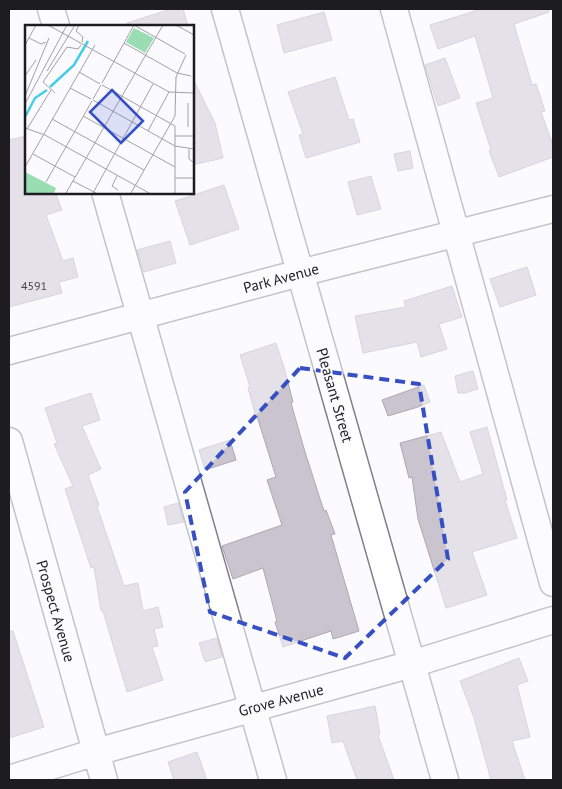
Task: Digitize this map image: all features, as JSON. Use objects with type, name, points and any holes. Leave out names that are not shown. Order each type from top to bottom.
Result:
[{"type":"street","points":[[51,9],[56,25]]},
{"type":"street","name":"Pleasant Street","points":[[225,9],[445,780]]},
{"type":"street","points":[[394,9],[553,583]]},
{"type":"street","points":[[106,194],[273,780]]},
{"type":"street","name":"Park Avenue","points":[[9,351],[300,273],[553,209]]},
{"type":"street","name":"Prospect Avenue","points":[[9,441],[104,780]]},
{"type":"street","name":"Grove Avenue","points":[[9,779],[96,752],[412,664],[553,620]]},
{"type":"highlighted area","points":[[300,368],[419,384],[448,559],[345,658],[210,612],[185,492]]},
{"type":"building","points":[[171,9],[183,9],[188,25],[127,25],[127,23]]},
{"type":"building","points":[[481,9],[549,9],[549,12],[514,24],[532,85],[536,84],[545,111],[541,112],[553,145],[553,157],[499,177],[489,151],[491,150],[476,103],[493,98],[475,36],[438,49],[430,25]]},
{"type":"building","points":[[324,12],[332,40],[284,53],[277,25]]},
{"type":"building","points":[[445,58],[460,98],[438,106],[425,65]]},
{"type":"building","points":[[335,77],[349,120],[353,119],[360,142],[306,158],[299,135],[303,134],[288,92]]},
{"type":"building","points":[[194,81],[215,123],[223,158],[194,165]]},
{"type":"building","points":[[25,136],[25,194],[56,194],[62,210],[46,215],[63,261],[73,258],[78,277],[59,282],[62,293],[9,307],[9,140]]},
{"type":"building","points":[[410,151],[413,168],[398,171],[394,154]]},
{"type":"building","points":[[371,176],[381,209],[357,215],[348,182]]},
{"type":"building","points":[[224,185],[239,229],[190,245],[175,201]]},
{"type":"building","points":[[170,241],[176,263],[144,272],[137,250]]},
{"type":"building","points":[[527,267],[536,295],[500,307],[490,279]]},
{"type":"building","points":[[452,286],[462,317],[439,324],[447,349],[421,357],[417,342],[363,353],[355,316],[406,307],[404,301]]},
{"type":"building","points":[[276,343],[284,367],[293,402],[291,403],[305,452],[324,511],[326,510],[335,534],[331,535],[359,631],[333,639],[331,631],[283,647],[275,622],[277,621],[263,568],[233,579],[222,546],[282,525],[267,480],[276,477],[255,413],[248,388],[250,387],[240,355]]},
{"type":"building","points":[[473,371],[478,389],[458,393],[455,376]]},
{"type":"building","points":[[424,385],[430,402],[388,416],[382,400]]},
{"type":"building","points":[[91,393],[100,420],[82,426],[101,469],[88,475],[99,505],[97,506],[124,586],[138,583],[143,611],[158,607],[163,627],[154,629],[158,646],[152,647],[163,680],[127,692],[103,611],[101,611],[94,567],[91,568],[65,489],[73,486],[54,444],[57,443],[45,408]]},
{"type":"building","points":[[487,427],[507,500],[505,500],[517,538],[472,552],[487,595],[446,608],[418,519],[412,477],[409,478],[400,443],[441,432],[460,482],[483,474],[470,432]]},
{"type":"building","points":[[230,440],[236,460],[205,470],[199,450]]},
{"type":"building","points":[[178,503],[184,522],[168,525],[164,507]]},
{"type":"building","points":[[9,631],[13,631],[44,727],[9,738]]},
{"type":"building","points":[[217,638],[222,657],[205,662],[199,643]]},
{"type":"building","points":[[519,658],[528,681],[517,685],[530,737],[512,741],[525,780],[491,780],[474,718],[460,681]]},
{"type":"building","points":[[375,706],[380,734],[378,735],[394,780],[357,780],[343,741],[332,743],[327,716]]},
{"type":"building","points":[[197,752],[207,780],[174,780],[168,762]]}]
